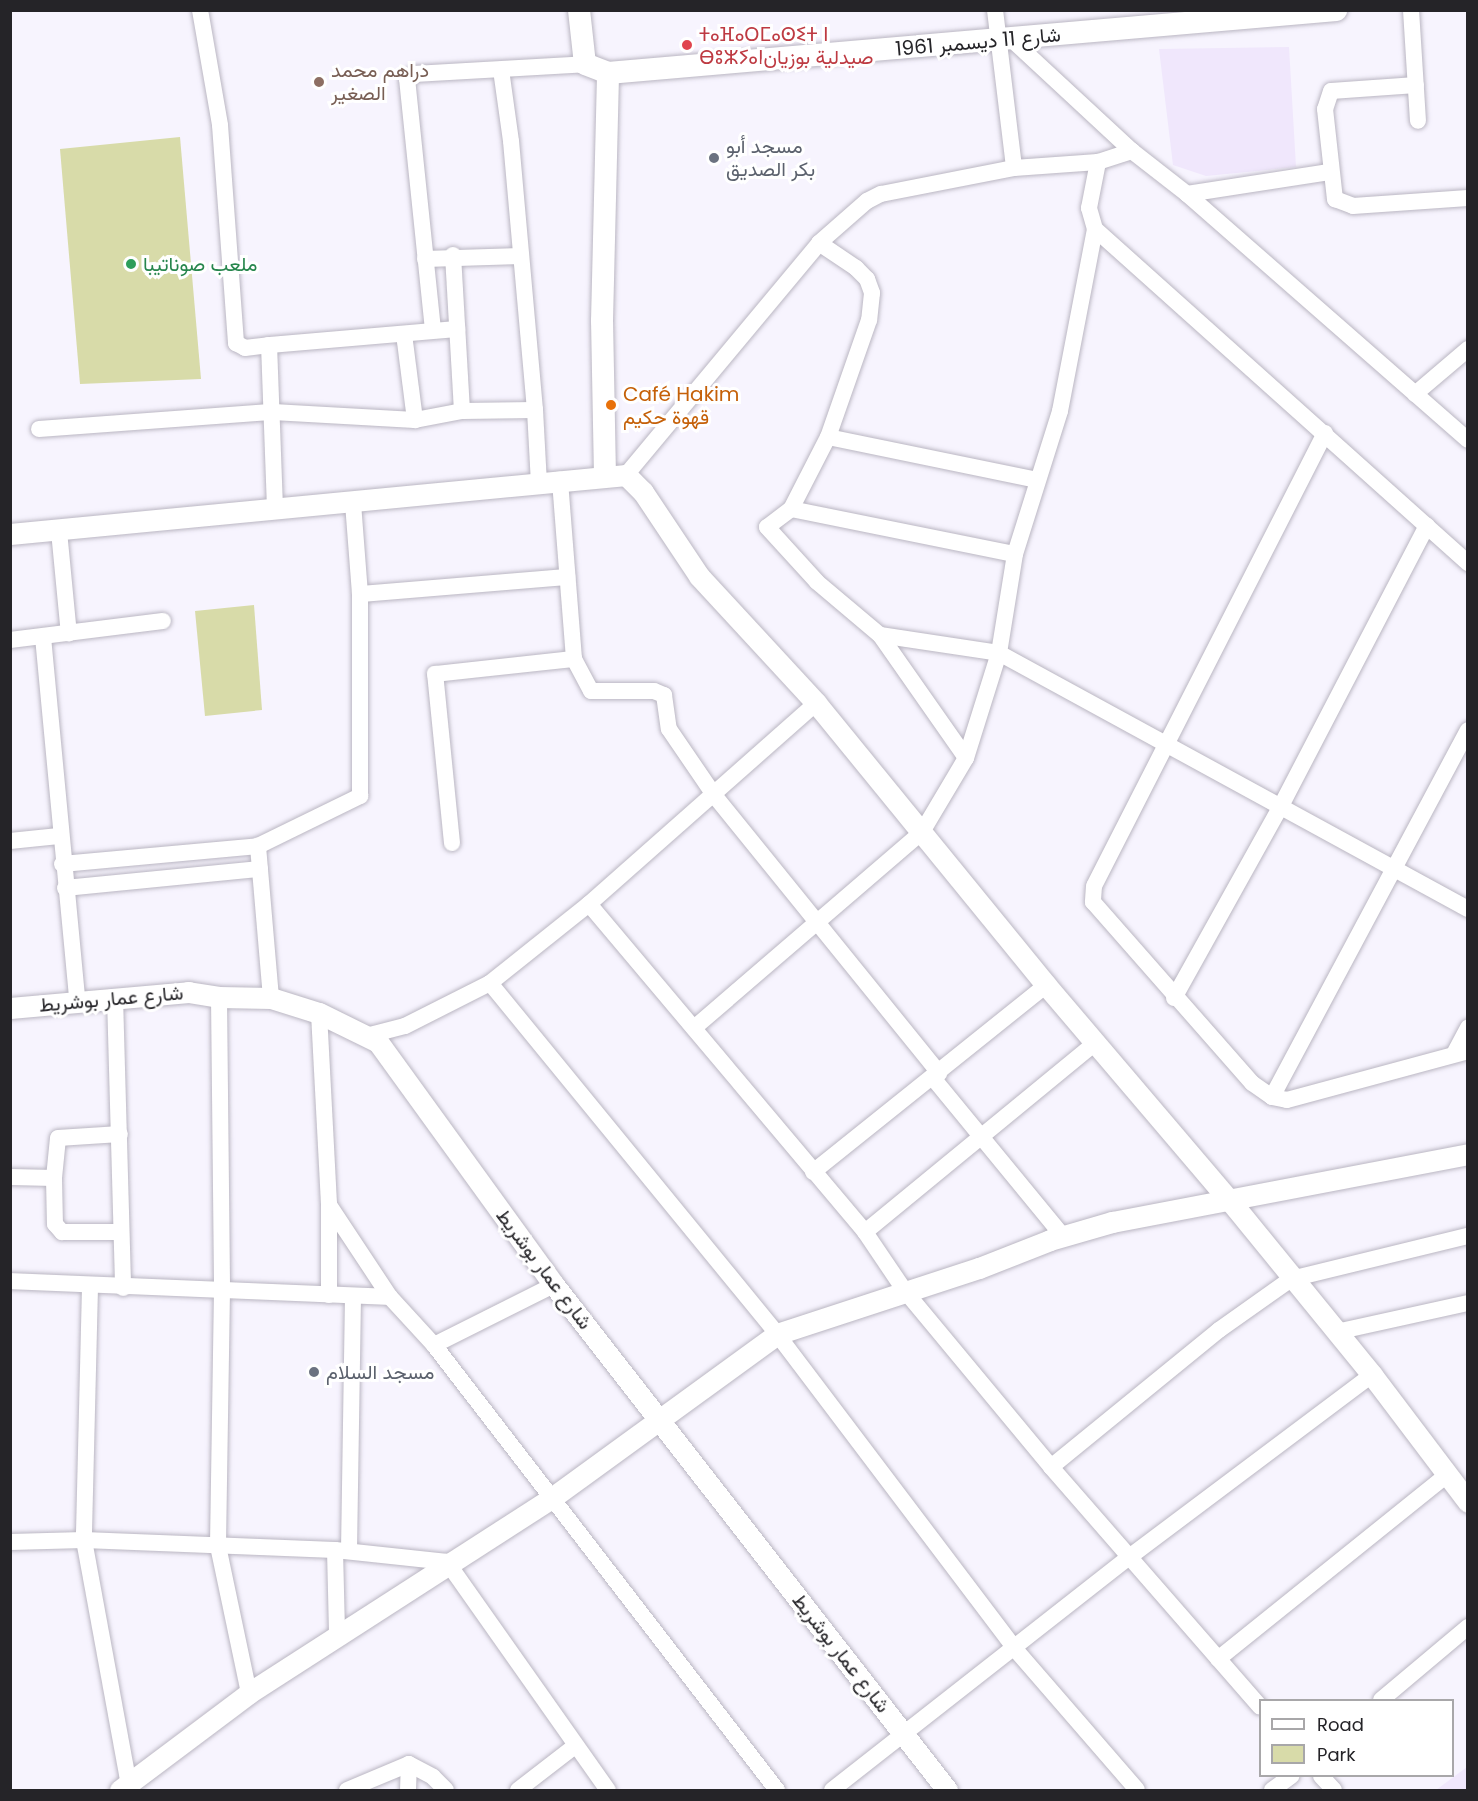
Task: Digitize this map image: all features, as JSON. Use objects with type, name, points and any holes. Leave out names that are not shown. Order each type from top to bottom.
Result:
[{"type":"main road","points":[[579,10],[585,63]]},
{"type":"main road","name":"شارع 11 ديسمبر 1961","points":[[585,63],[608,73],[1336,10]]},
{"type":"main road","points":[[608,73],[602,321],[616,475]]},
{"type":"street","points":[[200,10],[220,125],[236,343],[245,348],[457,329]]},
{"type":"street","points":[[995,10],[1004,39],[1014,168]]},
{"type":"street","points":[[1411,10],[1418,121]]},
{"type":"street","points":[[1004,39],[1132,151],[1187,194],[1467,440]]},
{"type":"street","points":[[433,330],[406,79],[414,74],[585,63]]},
{"type":"street","points":[[501,70],[512,141],[539,483]]},
{"type":"street","points":[[1416,85],[1331,91],[1324,109],[1329,172],[1335,199],[1353,206],[1467,198]]},
{"type":"street","points":[[616,475],[819,243],[853,211],[881,194],[1014,168],[1098,162],[1132,151]]},
{"type":"street","points":[[694,1028],[922,832],[966,758],[999,653],[1015,554],[1036,480],[1060,411],[1095,229],[1089,208],[1098,162]]},
{"type":"street","points":[[1187,194],[1329,172]]},
{"type":"street","points":[[1095,229],[1325,433],[1467,563]]},
{"type":"street","points":[[819,243],[856,268],[867,279],[872,293],[870,320],[828,437],[791,509],[767,527],[817,582],[880,635],[966,758]]},
{"type":"street","points":[[425,259],[453,255],[521,256]]},
{"type":"street","points":[[453,255],[462,411]]},
{"type":"street","points":[[404,334],[415,420]]},
{"type":"street","points":[[269,345],[275,508]]},
{"type":"street","points":[[1415,394],[1467,349]]},
{"type":"street","points":[[39,429],[273,412],[415,420],[462,411],[535,410]]},
{"type":"street","points":[[1325,433],[1165,743],[1092,895],[1103,916],[1174,998],[1252,1083],[1272,1097],[1287,1100],[1461,1052],[1467,1028]]},
{"type":"street","points":[[828,437],[1036,480]]},
{"type":"street","points":[[10,534],[275,508],[353,503],[616,475],[643,492],[699,576],[816,704],[1046,985],[1231,1202],[1290,1279],[1372,1375],[1467,1502]]},
{"type":"street","points":[[560,480],[574,659],[591,691],[654,691],[664,695],[669,729],[714,795],[818,923],[981,1137],[1063,1236]]},
{"type":"street","points":[[62,864],[258,846],[360,796],[360,594],[353,503]]},
{"type":"street","points":[[791,509],[1015,554]]},
{"type":"street","points":[[1174,998],[1282,804],[1427,526]]},
{"type":"street","points":[[59,531],[69,634]]},
{"type":"street","points":[[360,594],[567,577]]},
{"type":"street","points":[[10,640],[163,621]]},
{"type":"street","points":[[880,635],[999,653],[1282,804],[1467,909]]},
{"type":"street","points":[[43,637],[59,836],[77,999]]},
{"type":"street","points":[[452,843],[435,674],[574,659]]},
{"type":"street","points":[[366,1036],[405,1026],[490,983],[589,904],[816,704]]},
{"type":"street","points":[[1272,1097],[1467,730]]},
{"type":"street","points":[[10,841],[59,836]]},
{"type":"street","points":[[258,846],[271,998]]},
{"type":"street","points":[[65,888],[260,869]]},
{"type":"street","points":[[589,904],[865,1232],[905,1291],[1051,1467],[1259,1706]]},
{"type":"street","points":[[490,983],[777,1334],[1015,1649],[1137,1791]]},
{"type":"street","points":[[813,1172],[936,1076],[1046,985]]},
{"type":"street","name":"شارع عمار بوشريط","points":[[10,1008],[77,999],[188,992],[219,997],[271,998],[319,1013],[378,1042],[554,1285],[662,1420],[947,1791]]},
{"type":"street","points":[[115,997],[123,1288]]},
{"type":"street","points":[[219,997],[222,1290],[218,1546],[249,1693]]},
{"type":"street","points":[[319,1013],[329,1205],[329,1295]]},
{"type":"street","points":[[865,1232],[1095,1043]]},
{"type":"street","points":[[120,1134],[58,1138],[54,1178],[57,1229],[69,1235],[120,1232]]},
{"type":"street","points":[[90,1287],[84,1540],[126,1788],[249,1693],[447,1562],[553,1497],[662,1420],[777,1334],[1063,1236],[1123,1220],[1231,1202],[1467,1154]]},
{"type":"street","points":[[10,1177],[54,1178]]},
{"type":"street","points":[[329,1205],[390,1297],[434,1345],[777,1791]]},
{"type":"street","points":[[1051,1467],[1219,1330],[1290,1279],[1467,1236]]},
{"type":"street","points":[[10,1281],[90,1287],[390,1297]]},
{"type":"street","points":[[434,1345],[554,1285]]},
{"type":"street","points":[[337,1633],[353,1296]]},
{"type":"street","points":[[1336,1332],[1467,1303]]},
{"type":"street","points":[[832,1791],[1128,1558],[1372,1375]]},
{"type":"street","points":[[1218,1659],[1446,1476]]},
{"type":"street","points":[[10,1542],[84,1540],[342,1551],[447,1562],[608,1791]]},
{"type":"street","points":[[1383,1699],[1467,1627]]},
{"type":"street","points":[[518,1791],[575,1746]]},
{"type":"street","points":[[347,1791],[409,1764]]},
{"type":"street","points":[[408,1791],[409,1764]]},
{"type":"street","points":[[409,1764],[433,1777],[446,1791]]},
{"type":"street","points":[[1272,1791],[1290,1777]]},
{"type":"street","points":[[1322,1777],[1334,1791]]},
{"type":"shaded area","points":[[1289,47],[1296,167],[1206,176],[1173,165],[1159,49]]},
{"type":"shaded area","points":[[1467,1767],[1467,1790],[1436,1790],[1454,1777]]},
{"type":"green space","name":"ملعب صوناتيبا","points":[[180,137],[201,379],[80,384],[60,149]]},
{"type":"green space","points":[[254,605],[262,710],[205,716],[195,611]]},
{"type":"place","name":"ⵜⴰⴼⴰⵔⵎⴰⵙⵉⵜ ⵏ ⴱⵓⵣⵢⴰⵏصيدلية بوزيان","points":[[687,45]]},
{"type":"place","name":"دراهم محمد الصغير","points":[[319,82]]},
{"type":"place","name":"مسجد أبو بكر الصديق","points":[[714,158]]},
{"type":"place","name":"ملعب صوناتيبا","points":[[131,264]]},
{"type":"place","name":"Café Hakim قهوة حكيم","points":[[611,405]]},
{"type":"place","name":"مسجد السلام","points":[[314,1372]]}]
